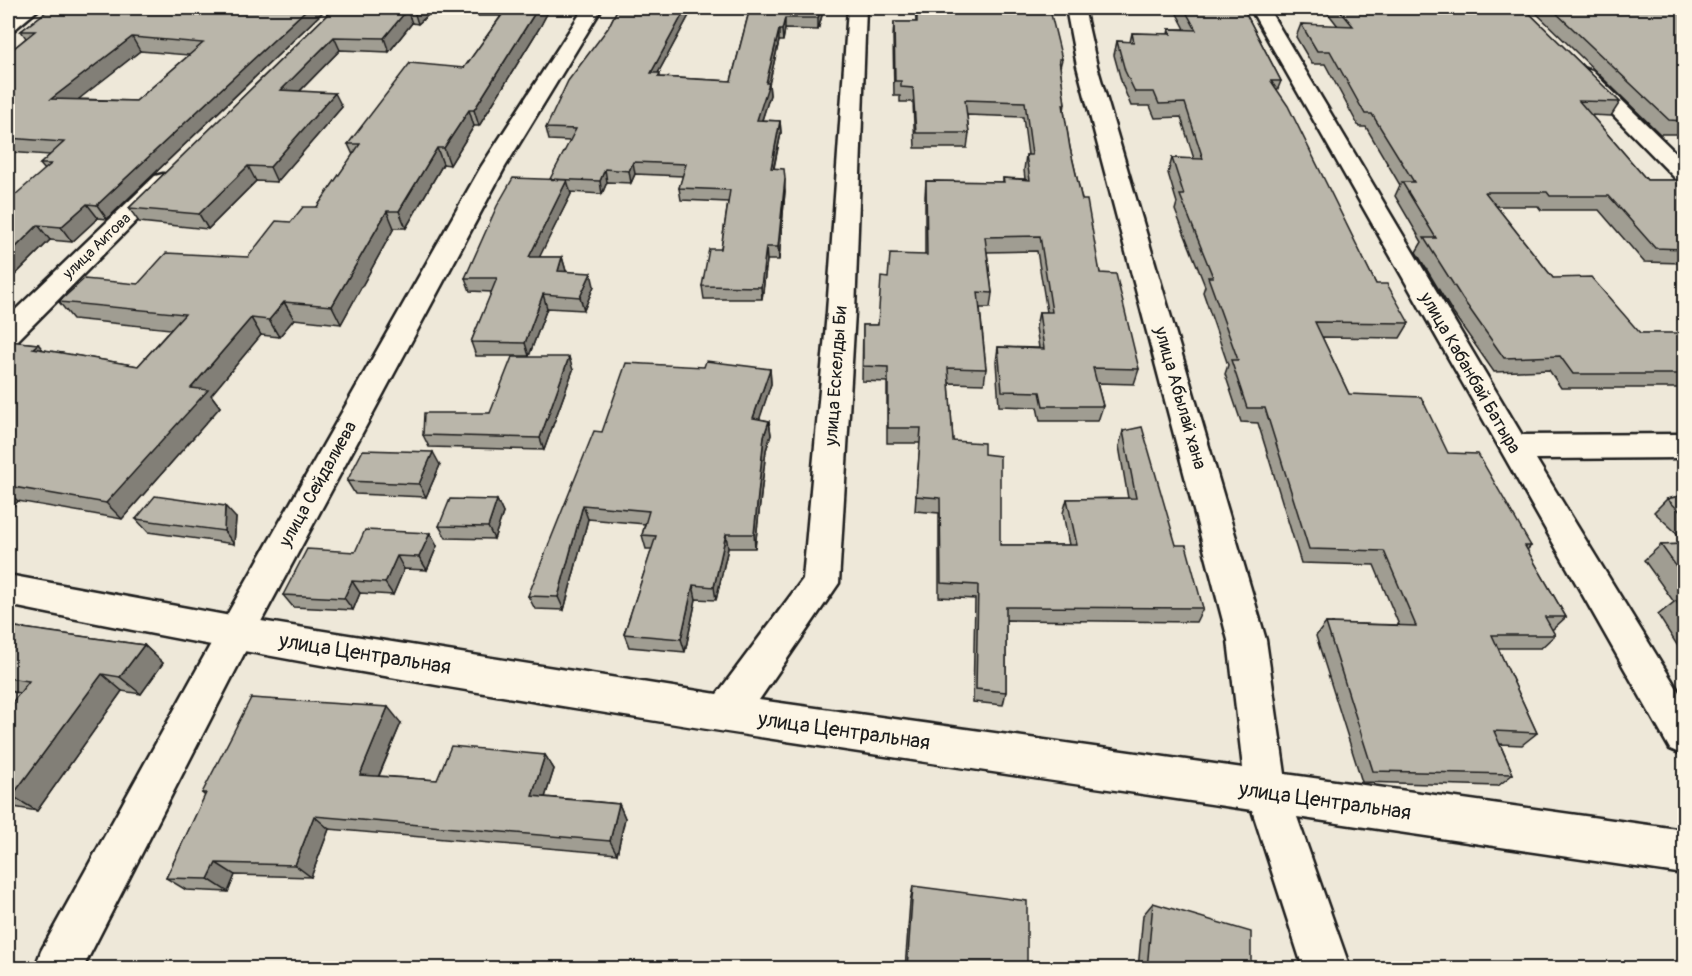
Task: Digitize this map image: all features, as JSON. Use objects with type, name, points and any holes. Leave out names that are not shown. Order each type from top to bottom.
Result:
[{"type":"street","points":[[8,25],[31,8]]},
{"type":"street","name":"улица Сейдалиева","points":[[58,969],[236,633],[493,167],[593,8]]},
{"type":"street","name":"улица Ескелды Би","points":[[726,714],[821,583],[841,312],[857,8]]},
{"type":"street","name":"улица Абылай хана","points":[[1075,8],[1087,66],[1247,640],[1267,792],[1326,969]]},
{"type":"street","name":"улица Кабанбай Батыра","points":[[1259,8],[1513,447],[1684,736]]},
{"type":"street","points":[[1568,57],[1684,174]]},
{"type":"street","name":"улица Аитова","points":[[8,333],[178,166]]},
{"type":"street","points":[[1513,447],[1684,447]]},
{"type":"street","name":"улица Центральная","points":[[8,590],[236,633],[726,714],[1684,852]]},
{"type":"building","points":[[51,8],[308,8],[97,205],[87,204],[61,227],[38,225],[8,255],[8,201],[51,164],[40,164],[64,142],[8,138],[8,53],[35,31],[21,31]],"holes":[[[132,37],[203,43],[136,101],[51,99]]]},
{"type":"building","points":[[334,8],[417,8],[414,11],[407,10],[384,38],[334,37],[281,90],[335,93],[270,167],[248,166],[199,214],[129,208]]},
{"type":"building","points":[[507,8],[538,8],[474,110],[469,110],[444,148],[437,148],[399,211],[387,211],[332,306],[284,302],[269,320],[251,318],[191,388],[208,390],[106,503],[8,486],[8,341],[38,344],[33,348],[138,366],[185,314],[59,302],[84,279],[138,284],[166,253],[248,257],[276,221],[291,222],[303,207],[317,207],[360,144],[348,144],[410,63],[464,68]]},
{"type":"building","points":[[618,8],[686,8],[651,73],[660,73],[658,77],[731,81],[750,8],[821,8],[818,18],[785,18],[782,30],[779,30],[766,83],[769,83],[757,120],[780,121],[771,168],[784,169],[785,179],[778,247],[766,247],[761,287],[702,286],[709,249],[721,249],[730,190],[679,188],[686,164],[633,162],[629,171],[605,169],[600,181],[550,179],[576,129],[546,128],[568,81],[608,28]]},
{"type":"building","points":[[917,8],[1042,8],[1050,10],[1062,59],[1059,59],[1065,104],[1063,104],[1070,148],[1082,200],[1087,200],[1100,273],[1116,274],[1139,369],[1093,368],[1103,406],[1043,406],[1040,392],[1002,391],[998,347],[1044,349],[1039,312],[1052,312],[1040,236],[985,237],[992,293],[978,292],[986,369],[948,368],[953,441],[984,443],[984,454],[1000,456],[1000,545],[1077,545],[1067,499],[1136,498],[1123,431],[1142,427],[1176,545],[1186,545],[1203,608],[1006,607],[1006,692],[976,689],[978,585],[941,583],[940,498],[916,496],[921,428],[888,428],[888,367],[863,366],[863,325],[878,325],[881,277],[888,278],[890,254],[927,255],[926,181],[1004,182],[1003,178],[1030,180],[1026,155],[1032,155],[1025,102],[965,100],[969,133],[916,133],[913,88],[901,87],[901,81],[895,81],[894,22],[917,22]]},
{"type":"building","points":[[1184,8],[1243,8],[1281,81],[1271,81],[1288,106],[1376,284],[1387,284],[1409,323],[1315,322],[1349,394],[1421,397],[1448,453],[1478,454],[1531,546],[1525,546],[1566,617],[1545,617],[1555,635],[1492,635],[1537,733],[1494,731],[1513,774],[1373,771],[1326,623],[1416,626],[1384,551],[1309,549],[1265,408],[1247,408],[1231,360],[1238,360],[1208,277],[1213,277],[1180,195],[1184,195],[1172,158],[1203,159],[1185,103],[1159,104],[1154,92],[1135,92],[1125,71],[1117,41],[1134,42],[1132,33],[1171,34],[1169,29],[1196,30]]},
{"type":"building","points":[[1338,8],[1524,8],[1620,102],[1579,101],[1647,180],[1684,180],[1684,249],[1655,248],[1609,196],[1550,196],[1547,192],[1485,192],[1553,278],[1591,277],[1640,333],[1684,333],[1684,374],[1573,374],[1560,356],[1504,358],[1424,238],[1436,238],[1402,182],[1414,182],[1372,114],[1365,114],[1330,51],[1317,51],[1301,24],[1353,26]]},
{"type":"building","points":[[1551,8],[1684,8],[1684,121],[1669,120]]},
{"type":"building","points":[[513,178],[567,180],[529,257],[562,257],[558,271],[591,273],[580,297],[543,294],[525,343],[471,342],[497,278],[465,278],[497,206]]},
{"type":"building","points":[[512,357],[569,357],[540,438],[423,435],[424,413],[490,413]]},
{"type":"building","points":[[706,361],[770,369],[753,418],[769,421],[764,436],[754,534],[726,534],[714,587],[693,585],[681,639],[624,634],[656,536],[642,535],[649,511],[583,505],[558,597],[528,596],[594,431],[602,432],[626,363],[704,367]]},
{"type":"building","points":[[363,450],[433,452],[419,484],[347,481]]},
{"type":"building","points":[[1684,495],[1684,515],[1667,499]]},
{"type":"building","points":[[155,496],[225,506],[224,531],[136,519]]},
{"type":"building","points":[[450,499],[497,500],[488,527],[439,526]]},
{"type":"building","points":[[365,530],[430,533],[419,557],[397,556],[385,583],[352,581],[344,598],[283,595],[307,549],[355,552]]},
{"type":"building","points":[[1684,544],[1684,577],[1661,545]]},
{"type":"building","points":[[1676,601],[1684,601],[1684,613]]},
{"type":"building","points":[[8,626],[144,645],[120,677],[102,674],[12,796],[8,796],[8,708],[29,681],[8,678]]},
{"type":"building","points":[[251,698],[388,707],[360,775],[437,780],[451,746],[545,755],[532,796],[619,804],[610,841],[314,816],[295,865],[216,863],[208,879],[166,878],[206,793],[202,793]]},
{"type":"building","points":[[913,886],[1027,901],[1027,969],[907,969]]},
{"type":"building","points":[[1153,903],[1251,932],[1251,969],[1147,969]]}]
